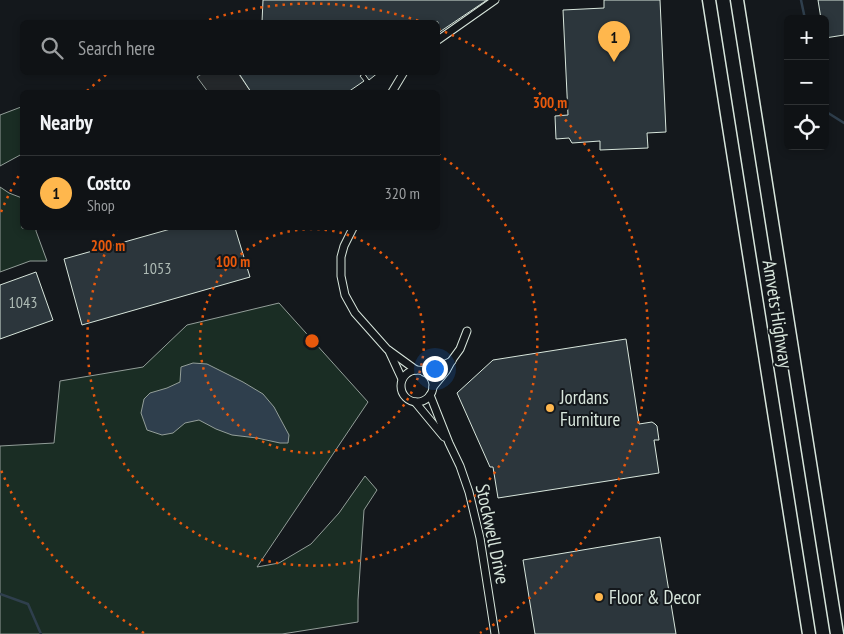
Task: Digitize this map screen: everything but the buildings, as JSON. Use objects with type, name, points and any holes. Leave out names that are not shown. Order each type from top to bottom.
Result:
[{"type":"highway","name":"Amvets Highway","points":[[709,0],[809,634]]},
{"type":"highway","name":"Amvets Highway","points":[[737,0],[837,634]]},
{"type":"street","points":[[440,39],[495,0]]},
{"type":"street","points":[[393,90],[402,75]]},
{"type":"street","points":[[352,230],[341,257],[341,276],[345,296],[355,313],[387,349],[430,378],[433,387]]},
{"type":"street","points":[[452,360],[434,369],[406,374],[400,387],[402,394],[408,400],[415,402],[422,402],[430,395],[433,387],[446,372],[462,345],[467,331]]},
{"type":"street","points":[[387,349],[402,380]]},
{"type":"street","name":"Stockwell Drive","points":[[430,395],[465,479],[476,517],[495,634]]},
{"type":"street","name":"Stockwell Drive","points":[[415,402],[449,443]]},
{"type":"green space","points":[[20,107],[20,155],[0,166],[0,115]]},
{"type":"green space","points":[[0,187],[20,197],[20,230],[36,230],[47,261],[30,261],[0,272]]},
{"type":"green space","points":[[279,303],[368,402],[257,567],[279,563],[311,544],[339,513],[365,476],[377,490],[364,510],[358,622],[282,634],[0,634],[0,446],[54,443],[60,381],[143,367],[187,325]]},
{"type":"shaded area","points":[[200,75],[239,75],[250,90],[207,90],[197,77]]},
{"type":"water","points":[[193,363],[207,364],[263,394],[274,407],[289,435],[288,443],[232,435],[199,420],[185,423],[173,433],[162,435],[147,430],[141,413],[144,399],[150,393],[180,382],[181,367]]},
{"type":"waterway","points":[[801,0],[804,15]]},
{"type":"waterway","points":[[829,114],[844,123]]},
{"type":"waterway","points":[[0,594],[28,604],[41,634]]},
{"type":"place","name":"Costco","points":[[614,62]]},
{"type":"place","name":"Jordans Furniture","points":[[550,408]]},
{"type":"place","name":"Floor & Decor","points":[[599,597]]}]
